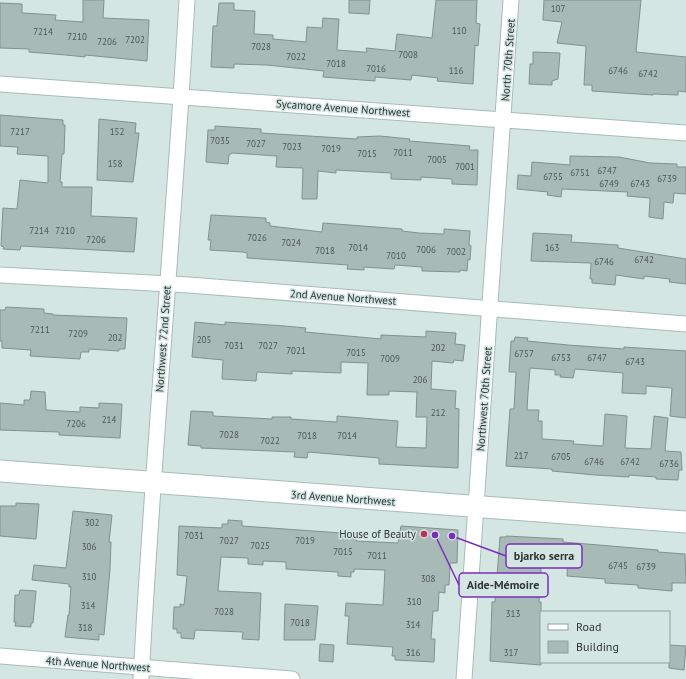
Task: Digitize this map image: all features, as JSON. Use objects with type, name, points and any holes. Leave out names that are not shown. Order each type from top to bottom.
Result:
[{"type":"street","name":"Northwest 72nd Street","points":[[141,673],[152,483],[187,0]]},
{"type":"street","name":"North 70th Street","points":[[504,119],[512,0]]},
{"type":"street","name":"Sycamore Avenue Northwest","points":[[0,84],[686,133]]},
{"type":"street","name":"Northwest 70th Street","points":[[464,679],[504,119]]},
{"type":"street","name":"2nd Avenue Northwest","points":[[0,275],[167,284],[686,324]]},
{"type":"street","name":"3rd Avenue Northwest","points":[[0,471],[686,522]]},
{"type":"street","name":"4th Avenue Northwest","points":[[0,656],[141,673],[292,679]]},
{"type":"building","points":[[83,0],[104,0],[103,18],[149,20],[147,61],[85,55],[85,57],[29,52],[29,49],[0,48],[0,3],[22,4],[22,13],[56,15],[55,20],[83,22]]},
{"type":"building","points":[[349,0],[370,0],[369,14],[349,13]]},
{"type":"building","points":[[436,0],[477,0],[476,23],[480,24],[478,46],[475,45],[473,84],[437,81],[438,78],[412,75],[411,80],[375,77],[375,81],[323,77],[324,71],[267,65],[234,64],[234,68],[211,67],[213,26],[217,26],[219,3],[234,3],[234,10],[255,11],[254,34],[273,35],[273,39],[306,42],[307,27],[322,28],[323,18],[339,19],[337,50],[367,52],[366,48],[395,51],[397,34],[432,38]]},
{"type":"building","points":[[544,0],[641,0],[636,52],[686,57],[686,92],[678,91],[678,95],[653,95],[592,91],[592,85],[584,85],[586,46],[557,43],[562,22],[543,20]]},
{"type":"building","points":[[533,52],[560,53],[558,79],[552,81],[552,85],[529,84],[530,64],[533,64]]},
{"type":"building","points":[[0,115],[63,120],[63,125],[65,125],[64,154],[62,154],[60,182],[62,182],[62,187],[92,187],[91,216],[137,218],[134,252],[21,246],[20,250],[3,249],[4,247],[1,246],[3,208],[17,209],[20,180],[48,183],[48,156],[17,154],[18,147],[0,146]]},
{"type":"building","points":[[99,119],[136,123],[135,133],[139,133],[133,182],[97,180]]},
{"type":"building","points":[[215,126],[261,129],[261,133],[357,139],[357,137],[380,136],[410,139],[409,141],[470,146],[469,150],[478,150],[477,185],[452,184],[452,179],[421,177],[421,180],[391,179],[391,173],[336,170],[336,173],[318,171],[317,199],[302,199],[303,168],[276,167],[277,156],[232,153],[229,155],[228,164],[206,162],[208,130],[215,130]]},
{"type":"building","points":[[570,156],[619,157],[650,163],[677,164],[677,167],[686,167],[686,194],[674,193],[673,203],[664,202],[663,219],[649,217],[650,198],[627,196],[628,192],[562,189],[561,197],[547,195],[548,192],[517,189],[518,175],[531,176],[532,162],[570,165]]},
{"type":"building","points":[[211,215],[266,218],[266,222],[270,223],[270,226],[322,232],[323,223],[402,229],[402,231],[419,233],[444,234],[444,229],[470,231],[470,260],[468,259],[467,271],[460,270],[460,272],[422,271],[422,267],[395,265],[394,269],[364,267],[364,270],[347,269],[348,265],[247,258],[247,253],[243,252],[210,250],[211,240],[208,240]]},
{"type":"building","points":[[533,233],[572,235],[571,242],[618,245],[618,248],[686,259],[686,284],[669,282],[670,279],[644,276],[644,279],[616,275],[615,285],[592,283],[592,279],[590,279],[591,263],[531,261]]},
{"type":"building","points":[[6,307],[44,309],[44,313],[53,315],[127,318],[125,349],[119,349],[119,351],[89,349],[89,352],[81,352],[80,359],[30,356],[31,350],[2,348],[2,341],[0,341],[0,310],[5,310]]},
{"type":"building","points":[[195,322],[225,325],[225,322],[285,326],[306,328],[305,332],[381,339],[381,335],[426,337],[426,331],[456,333],[455,344],[465,345],[463,361],[454,360],[453,363],[432,361],[431,389],[456,391],[455,408],[459,409],[458,468],[379,464],[379,458],[308,452],[307,458],[294,457],[295,452],[201,448],[201,446],[188,445],[191,411],[213,412],[213,416],[272,419],[272,417],[291,417],[291,419],[337,422],[337,416],[398,421],[396,447],[426,448],[427,417],[416,417],[417,392],[389,391],[389,395],[367,395],[368,363],[341,362],[341,373],[292,371],[292,374],[257,372],[256,381],[222,379],[223,360],[192,357]]},
{"type":"building","points":[[515,337],[528,338],[527,341],[568,345],[686,351],[686,418],[670,416],[672,388],[646,386],[646,394],[622,393],[623,373],[575,369],[573,378],[555,375],[555,370],[530,368],[528,393],[527,410],[539,410],[538,421],[542,421],[542,439],[574,441],[573,444],[603,446],[605,414],[627,416],[625,448],[651,449],[654,416],[668,418],[665,451],[681,452],[682,470],[679,470],[678,480],[656,479],[656,477],[629,475],[629,477],[595,475],[552,471],[552,469],[506,466],[510,409],[514,409],[516,372],[509,372],[511,341],[514,341]]},
{"type":"building","points":[[31,391],[45,392],[46,410],[80,412],[80,407],[99,408],[99,403],[122,404],[120,438],[59,435],[59,432],[0,430],[0,403],[24,405],[24,400],[30,400]]},
{"type":"building","points":[[16,503],[39,504],[36,539],[0,536],[0,506],[16,506]]},
{"type":"building","points":[[73,511],[112,515],[109,542],[111,542],[110,569],[104,635],[99,634],[99,640],[65,637],[69,615],[71,587],[69,587],[69,584],[32,580],[34,565],[66,568]]},
{"type":"building","points":[[228,520],[242,521],[242,526],[356,534],[356,541],[398,543],[401,526],[458,530],[457,563],[450,563],[449,585],[445,585],[445,593],[439,592],[438,611],[433,611],[431,639],[435,639],[434,662],[395,660],[395,656],[392,656],[393,647],[347,644],[349,616],[345,616],[346,603],[383,605],[385,570],[354,569],[354,572],[351,572],[351,577],[338,576],[338,572],[286,569],[286,562],[263,561],[263,565],[248,564],[248,558],[221,557],[218,591],[261,593],[259,640],[242,639],[243,632],[195,630],[194,639],[181,638],[181,633],[177,633],[177,629],[173,629],[174,607],[180,607],[180,604],[184,605],[187,576],[177,575],[179,526],[222,528],[222,524],[228,524]]},
{"type":"building","points":[[500,537],[563,539],[563,542],[658,550],[658,552],[685,554],[686,583],[672,583],[672,591],[638,588],[638,585],[605,583],[605,579],[567,576],[568,556],[542,554],[539,602],[541,602],[541,665],[490,661],[492,602],[495,602]]},
{"type":"building","points":[[20,590],[36,591],[33,623],[31,623],[31,627],[15,626],[15,595],[19,595]]},
{"type":"building","points":[[285,604],[318,606],[315,640],[284,640]]},
{"type":"building","points":[[320,644],[334,645],[333,662],[319,661]]},
{"type":"building","points":[[670,645],[686,646],[684,670],[669,668]]},
{"type":"place","name":"House of Beauty","points":[[424,534]]},
{"type":"place","name":"Aide-Mémoire","points":[[435,535]]},
{"type":"place","name":"bjarko serra","points":[[452,536]]}]
